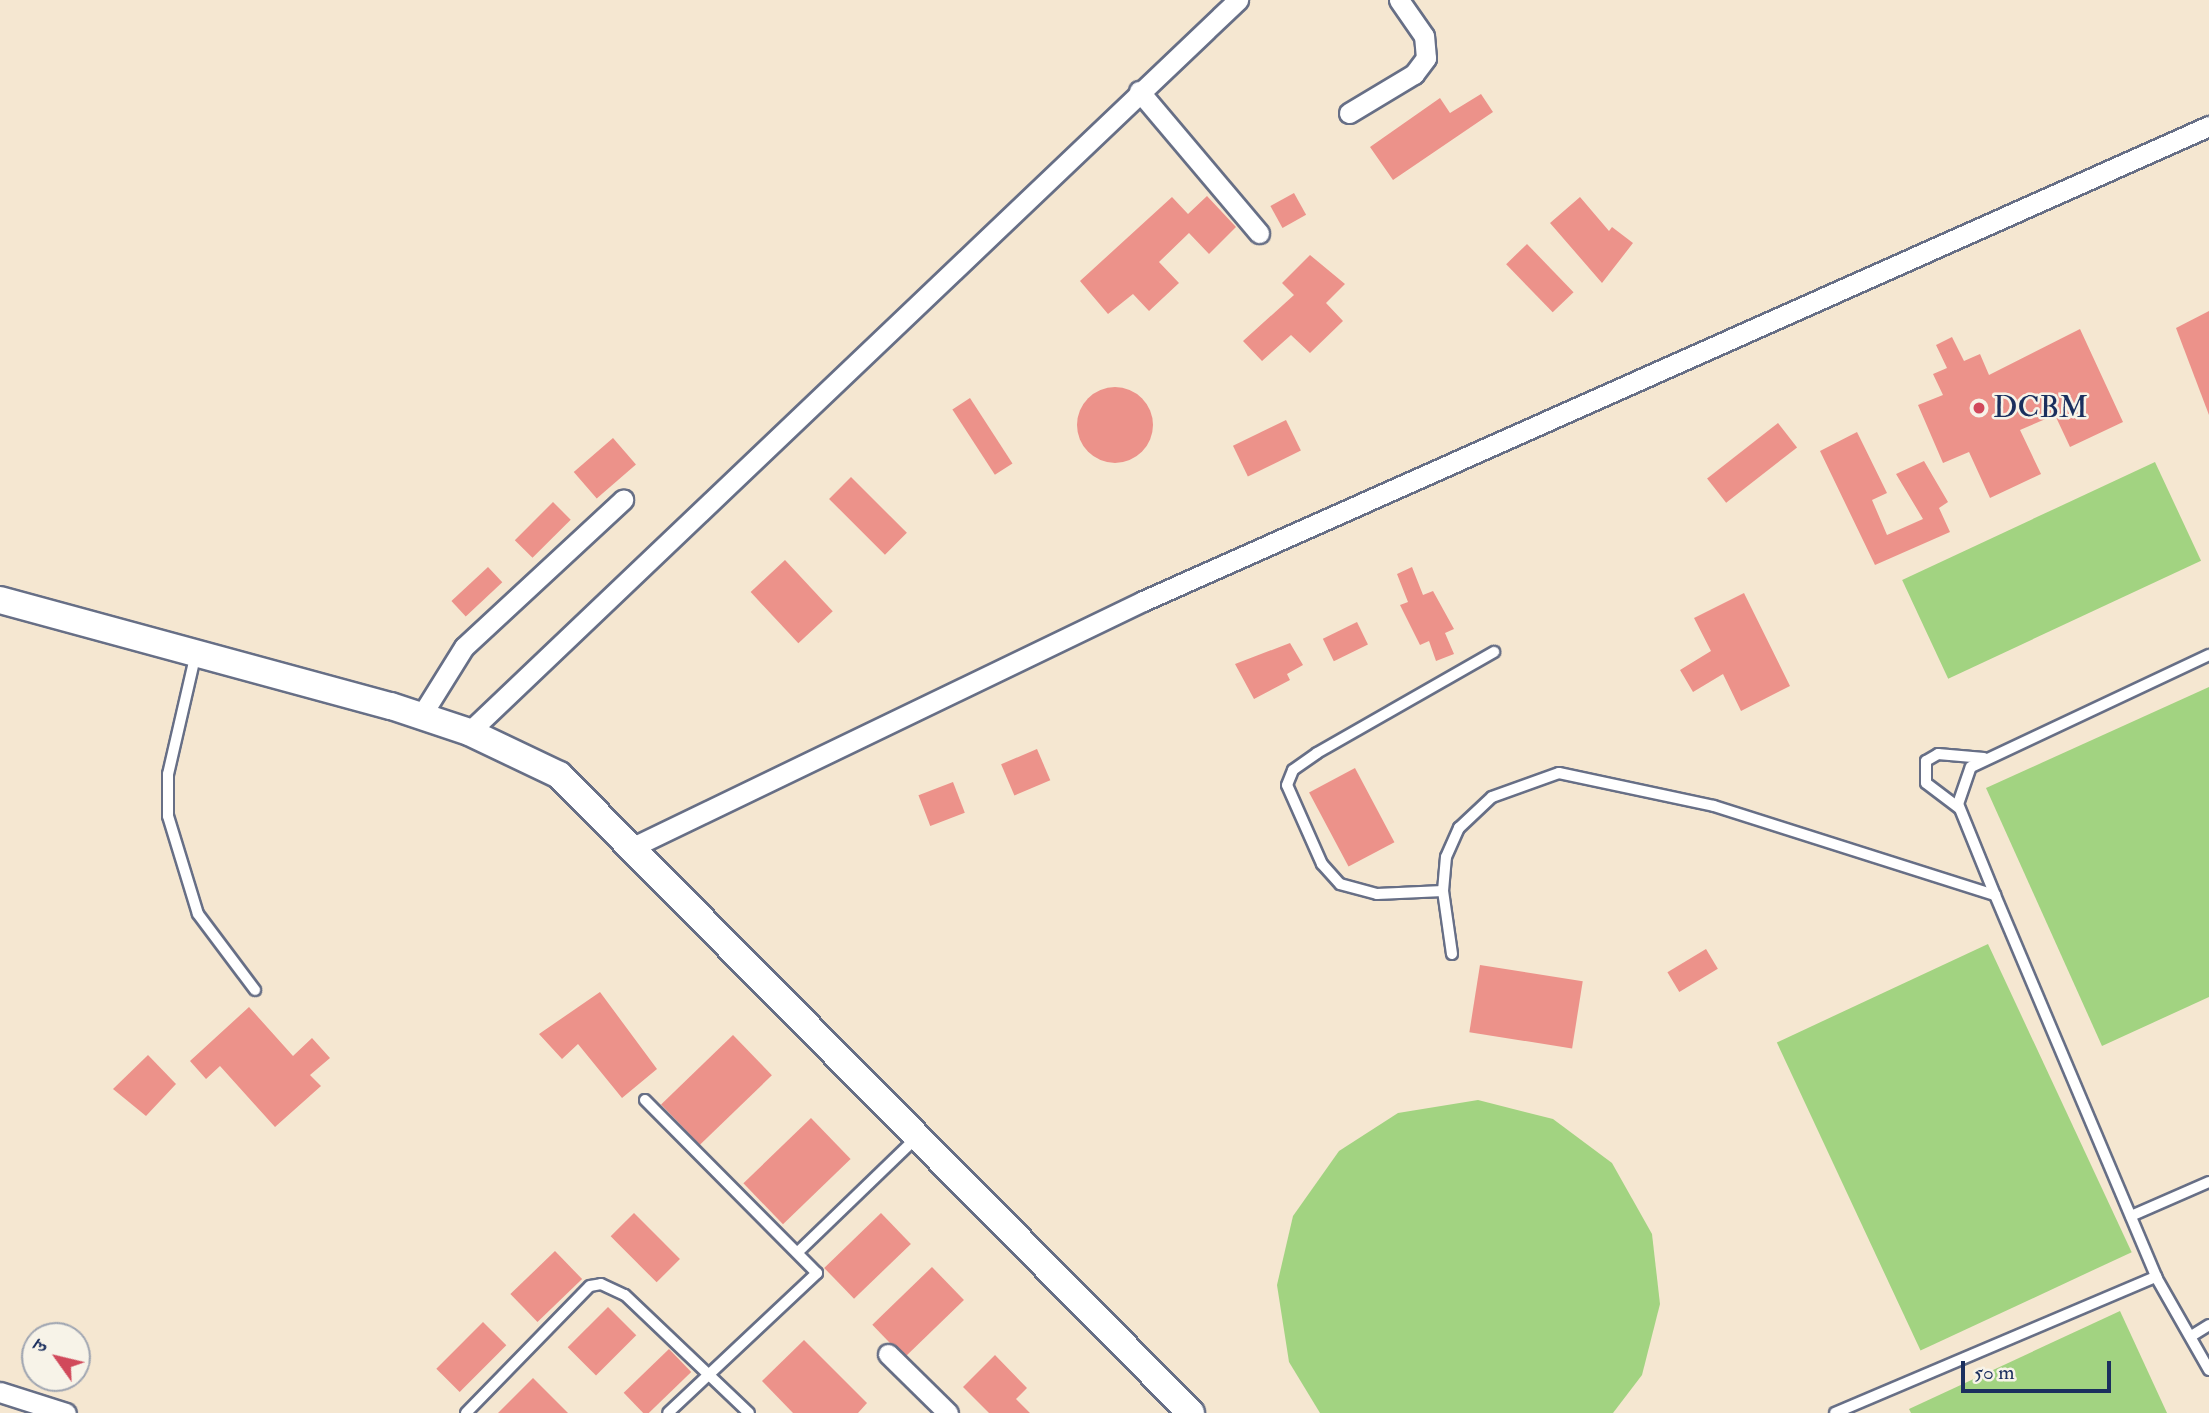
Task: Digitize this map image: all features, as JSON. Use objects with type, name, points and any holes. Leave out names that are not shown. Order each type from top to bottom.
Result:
[{"type":"street","points":[[469,732],[1139,91],[1238,0]]},
{"type":"street","points":[[1349,113],[1414,74],[1426,58],[1424,36],[1399,0]]},
{"type":"street","points":[[1139,91],[1259,233]]},
{"type":"street","points":[[635,846],[1143,601],[2209,125]]},
{"type":"street","points":[[421,716],[464,647],[622,500]]},
{"type":"street","points":[[0,600],[421,716],[469,732],[559,775],[635,846],[915,1139],[1191,1413]]},
{"type":"street","points":[[888,1354],[948,1413]]},
{"type":"street","points":[[0,1392],[66,1413]]},
{"type":"lane","points":[[1443,891],[1377,894],[1340,884],[1322,864],[1287,785],[1293,770],[1317,753],[1494,652]]},
{"type":"lane","points":[[196,653],[168,774],[168,816],[198,914],[256,990]]},
{"type":"lane","points":[[2209,656],[1984,758],[1963,779],[1959,808],[2156,1277],[2193,1335],[2209,1370]]},
{"type":"lane","points":[[1959,808],[1926,783],[1926,761],[1938,754],[1984,758]]},
{"type":"lane","points":[[1452,954],[1443,891],[1446,857],[1469,816],[1519,782],[1559,773],[1714,806],[1995,895]]},
{"type":"lane","points":[[645,1101],[817,1273],[668,1413]]},
{"type":"lane","points":[[798,1252],[915,1139]]},
{"type":"lane","points":[[2131,1216],[2209,1182]]},
{"type":"lane","points":[[1835,1413],[2156,1277]]},
{"type":"lane","points":[[466,1413],[590,1286],[601,1284],[625,1295],[710,1371],[749,1413]]},
{"type":"lane","points":[[2193,1335],[2209,1325]]},
{"type":"green space","points":[[2155,462],[2201,561],[1948,679],[1902,580]]},
{"type":"green space","points":[[2209,687],[2209,997],[2102,1046],[1986,788]]},
{"type":"green space","points":[[1988,944],[2132,1252],[1921,1351],[1777,1042]]},
{"type":"green space","points":[[1478,1100],[1553,1119],[1612,1163],[1652,1234],[1660,1304],[1642,1375],[1613,1413],[1320,1413],[1289,1362],[1277,1285],[1293,1216],[1339,1151],[1398,1113]]},
{"type":"green space","points":[[2120,1311],[2167,1413],[1911,1413],[1909,1409]]},
{"type":"building","points":[[1481,94],[1493,112],[1393,180],[1370,147],[1440,98],[1450,113]]},
{"type":"building","points":[[1294,193],[1306,215],[1283,228],[1270,206]]},
{"type":"building","points":[[1207,196],[1236,227],[1209,254],[1189,233],[1159,262],[1179,283],[1149,311],[1133,294],[1108,314],[1080,281],[1172,197],[1188,214]]},
{"type":"building","points":[[1580,197],[1609,231],[1612,227],[1633,243],[1602,283],[1550,223]]},
{"type":"building","points":[[1527,244],[1574,292],[1553,312],[1506,264]]},
{"type":"building","points":[[1310,255],[1345,284],[1326,303],[1343,321],[1310,353],[1291,335],[1262,361],[1243,341],[1294,295],[1282,283]]},
{"type":"building","points":[[2209,311],[2209,415],[2176,328]]},
{"type":"building","points":[[2080,329],[2123,422],[2070,447],[2055,415],[2020,430],[2041,474],[1990,498],[1969,452],[1943,463],[1918,405],[1943,395],[1933,374],[1947,368],[1936,345],[1952,337],[1964,361],[1980,354],[1989,375]]},
{"type":"building","points":[[1115,387],[1129,390],[1142,398],[1150,411],[1153,425],[1150,439],[1142,452],[1129,460],[1115,463],[1101,460],[1088,452],[1080,439],[1077,425],[1080,411],[1088,398],[1101,390]]},
{"type":"building","points":[[970,398],[1012,463],[995,475],[952,409]]},
{"type":"building","points":[[1286,420],[1301,451],[1248,476],[1233,446]]},
{"type":"building","points":[[1778,423],[1797,447],[1726,503],[1707,478]]},
{"type":"building","points":[[1857,432],[1887,493],[1872,500],[1887,535],[1923,519],[1896,474],[1924,461],[1948,502],[1939,508],[1950,532],[1875,565],[1820,451]]},
{"type":"building","points":[[613,438],[636,464],[597,499],[574,472]]},
{"type":"building","points":[[851,477],[907,533],[885,555],[829,499]]},
{"type":"building","points":[[553,502],[571,520],[532,558],[515,540]]},
{"type":"building","points":[[785,560],[833,611],[798,643],[751,592]]},
{"type":"building","points":[[488,567],[502,582],[466,616],[451,601]]},
{"type":"building","points":[[1412,567],[1423,595],[1433,591],[1454,629],[1445,633],[1454,654],[1436,661],[1429,641],[1420,645],[1400,605],[1408,602],[1397,574]]},
{"type":"building","points":[[1744,593],[1790,686],[1741,711],[1723,674],[1693,692],[1680,670],[1711,651],[1694,618]]},
{"type":"building","points":[[1357,622],[1368,644],[1334,661],[1323,639]]},
{"type":"building","points":[[1290,643],[1303,665],[1287,674],[1290,680],[1254,699],[1235,664]]},
{"type":"building","points":[[1037,749],[1050,780],[1014,796],[1001,764]]},
{"type":"building","points":[[1355,768],[1394,842],[1349,867],[1309,792]]},
{"type":"building","points":[[953,782],[965,813],[930,826],[918,795]]},
{"type":"building","points":[[1706,949],[1718,969],[1679,992],[1667,972]]},
{"type":"building","points":[[1480,965],[1583,981],[1572,1048],[1469,1032]]},
{"type":"building","points":[[600,992],[657,1069],[622,1098],[578,1044],[562,1059],[539,1034]]},
{"type":"building","points":[[249,1007],[293,1056],[312,1038],[330,1058],[310,1075],[321,1086],[275,1127],[220,1066],[206,1079],[190,1061]]},
{"type":"building","points":[[733,1035],[772,1075],[700,1145],[661,1104]]},
{"type":"building","points":[[148,1055],[176,1084],[146,1116],[113,1089]]},
{"type":"building","points":[[811,1118],[851,1159],[783,1224],[743,1183]]},
{"type":"building","points":[[634,1213],[680,1259],[657,1282],[611,1236]]},
{"type":"building","points":[[881,1213],[911,1244],[854,1299],[824,1268]]},
{"type":"building","points":[[555,1251],[582,1279],[537,1322],[510,1294]]},
{"type":"building","points":[[932,1267],[964,1300],[904,1358],[872,1325]]},
{"type":"building","points":[[608,1307],[636,1335],[596,1376],[568,1347]]},
{"type":"building","points":[[483,1322],[506,1345],[460,1392],[436,1369]]},
{"type":"building","points":[[804,1340],[867,1403],[858,1413],[793,1413],[762,1381]]},
{"type":"building","points":[[669,1349],[691,1372],[649,1413],[643,1413],[624,1393]]},
{"type":"building","points":[[995,1355],[1027,1388],[1016,1399],[1030,1413],[989,1413],[963,1387]]},
{"type":"building","points":[[533,1378],[568,1413],[498,1413]]},
{"type":"place","name":"DCBM","points":[[1979,408]]}]
